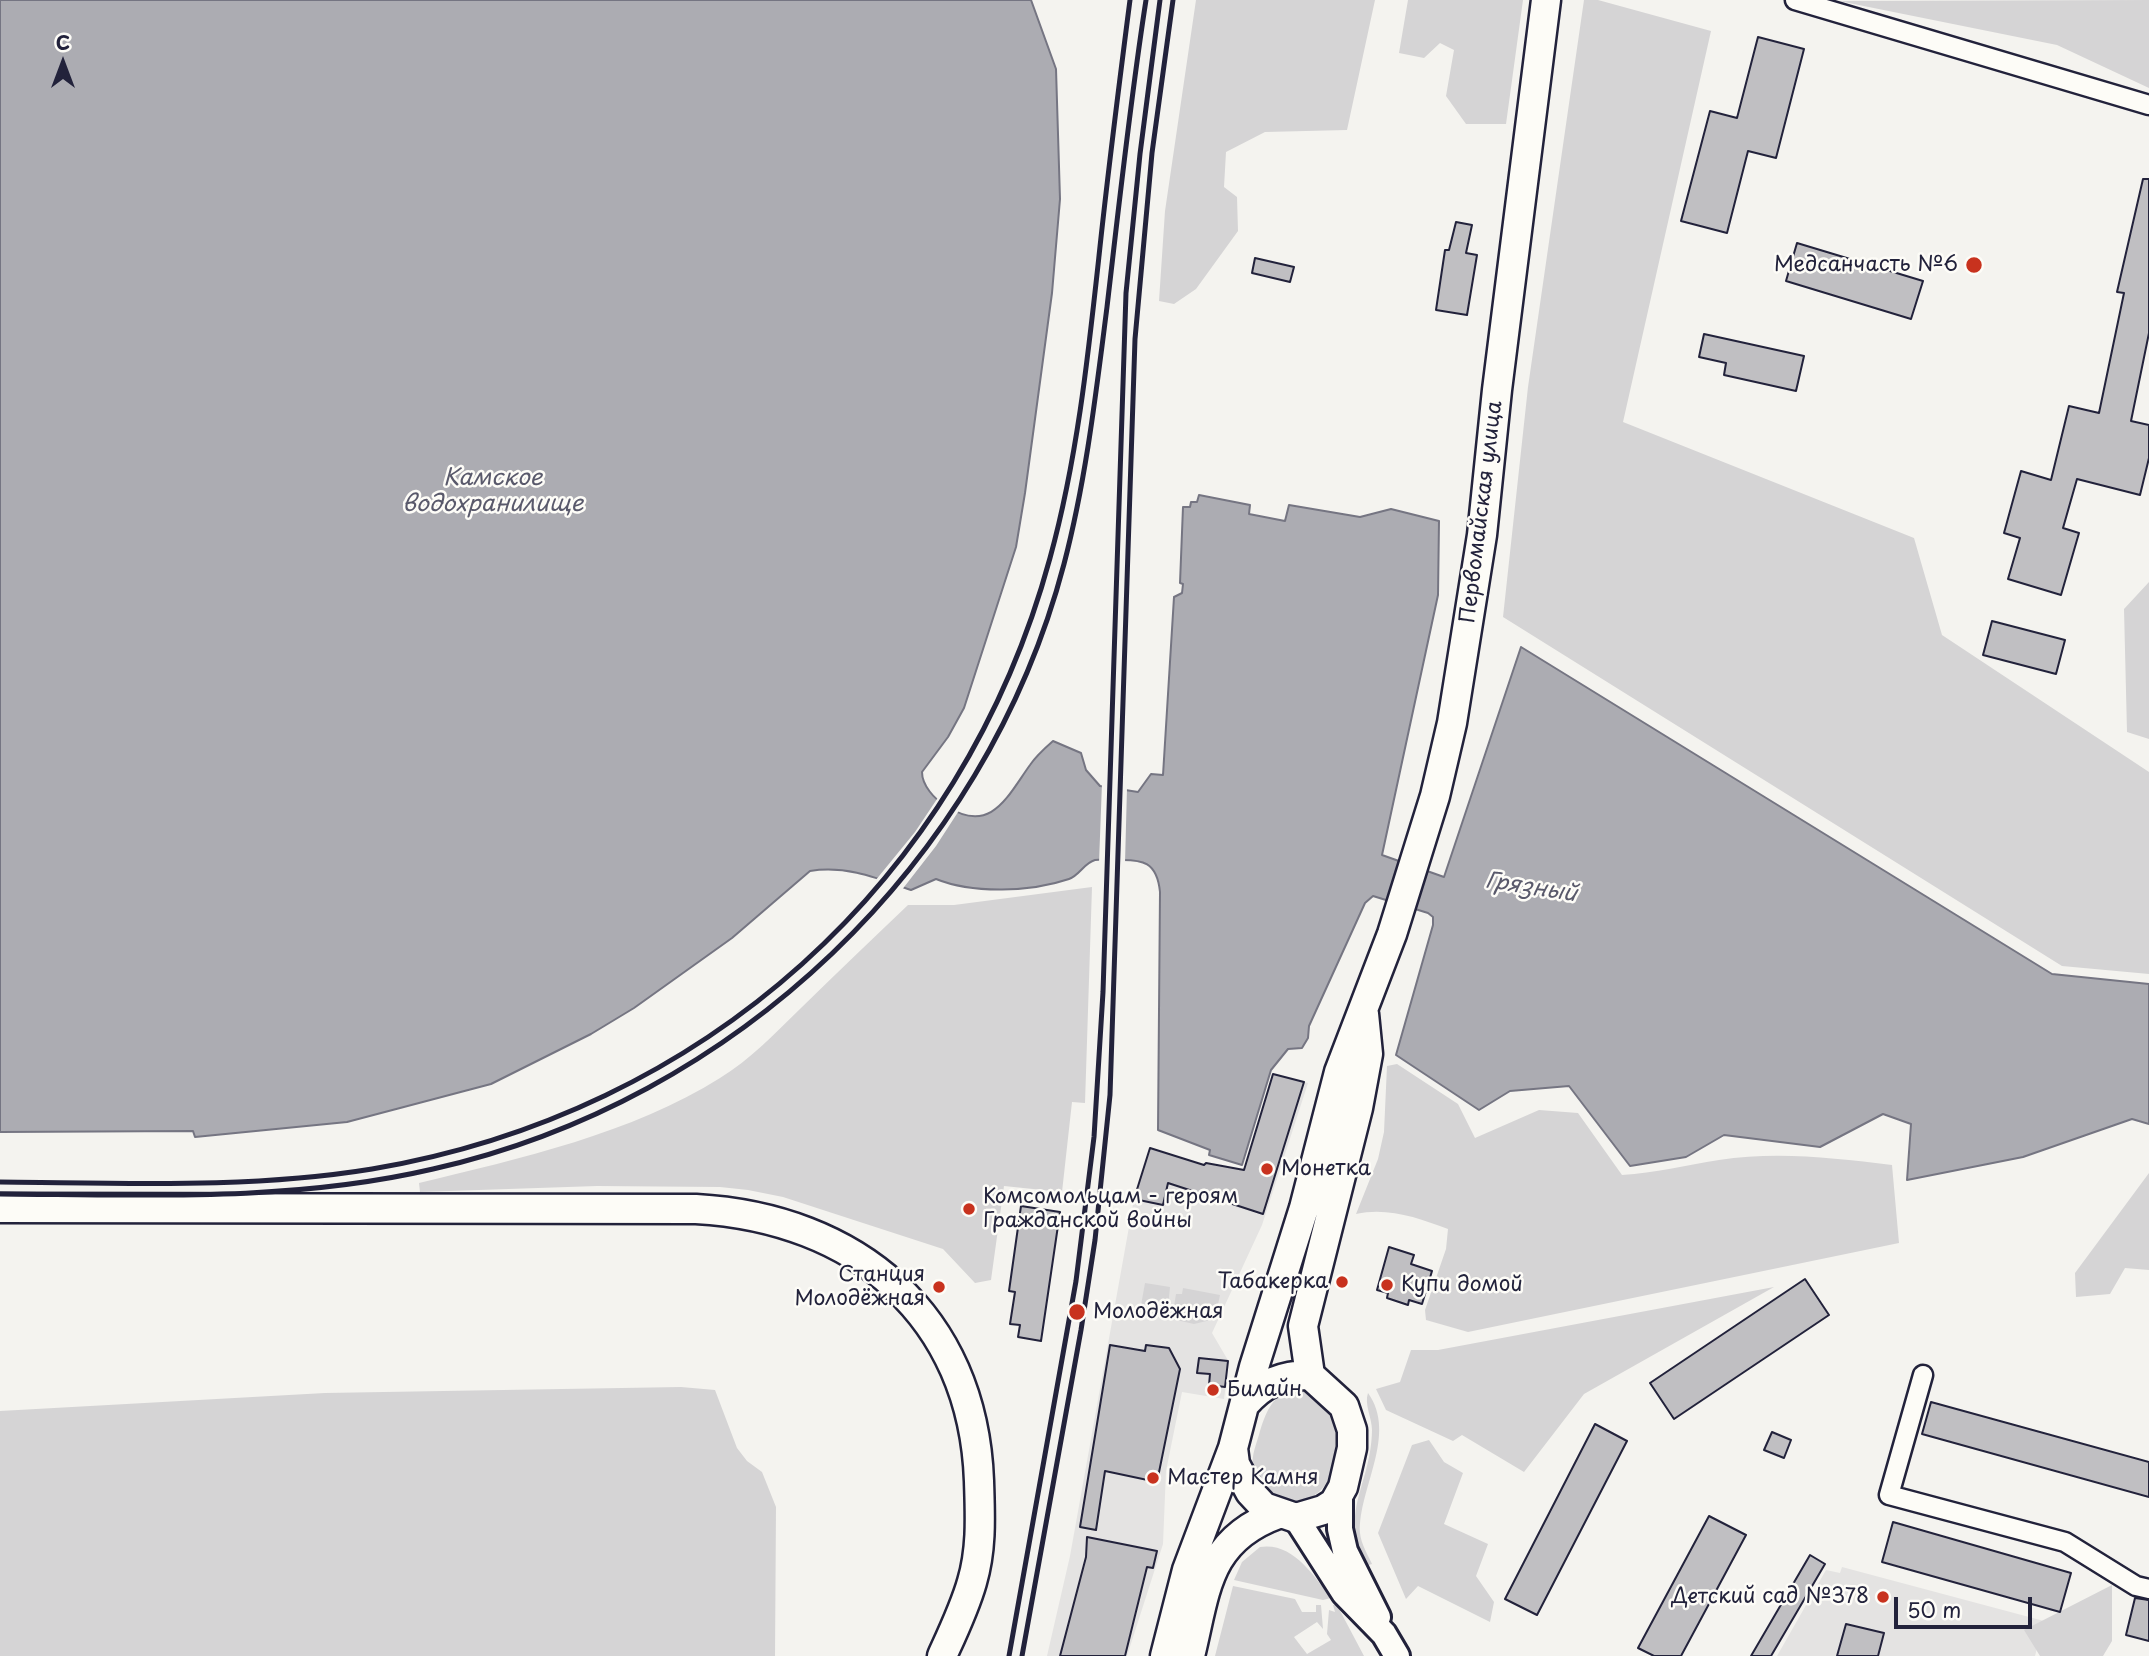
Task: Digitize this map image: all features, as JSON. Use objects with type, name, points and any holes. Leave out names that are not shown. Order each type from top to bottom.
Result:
[{"type":"main road","name":"Первомайская улица","points":[[1245,1404],[1304,1208],[1339,1072],[1392,934],[1421,844],[1452,723],[1475,588],[1546,0]]},
{"type":"main road","name":"Первомайская улица","points":[[1310,1375],[1303,1326],[1358,1108],[1368,1054],[1364,1011]]},
{"type":"main road","points":[[0,1208],[696,1209],[768,1218],[838,1244],[903,1296],[935,1332],[955,1365],[972,1415],[978,1460],[981,1525],[979,1552],[961,1614],[942,1656]]},
{"type":"main road","points":[[1165,1656],[1187,1570],[1233,1448],[1245,1404],[1257,1390],[1273,1381],[1285,1376],[1310,1375],[1338,1400],[1350,1416],[1352,1448],[1340,1491],[1334,1503],[1324,1510],[1251,1524],[1236,1536],[1215,1562],[1190,1656]]},
{"type":"main road","points":[[1233,1448],[1241,1480],[1264,1507],[1287,1516]]},
{"type":"street","points":[[1795,0],[2149,105]]},
{"type":"street","points":[[1923,1375],[1889,1495],[2065,1542],[2136,1586],[2149,1589]]},
{"type":"street","points":[[1340,1491],[1340,1529],[1345,1550],[1384,1634]]},
{"type":"street","points":[[1287,1516],[1344,1593],[1384,1634],[1397,1656]]},
{"type":"shaded area","points":[[1196,0],[1375,0],[1347,130],[1265,132],[1226,152],[1224,187],[1237,197],[1238,231],[1196,289],[1174,304],[1159,301],[1165,211]]},
{"type":"shaded area","points":[[1408,0],[1523,0],[1506,124],[1466,124],[1446,96],[1454,50],[1440,43],[1424,58],[1399,53]]},
{"type":"shaded area","points":[[1584,0],[1598,0],[1711,31],[1623,422],[1914,538],[1942,635],[2149,772],[2149,974],[2062,966],[1503,617],[1528,387]]},
{"type":"shaded area","points":[[2149,0],[2149,88],[2057,45],[1839,1]]},
{"type":"shaded area","points":[[2149,582],[2149,739],[2127,732],[2124,609]]},
{"type":"shaded area","points":[[1092,887],[1085,1103],[1072,1102],[1062,1192],[1004,1186],[991,1280],[975,1283],[943,1249],[783,1197],[748,1190],[720,1187],[597,1186],[420,1192],[419,1183],[535,1154],[613,1129],[686,1097],[720,1078],[762,1046],[908,905],[954,905]]},
{"type":"shaded area","points":[[1397,1064],[1458,1104],[1475,1138],[1539,1110],[1578,1113],[1622,1175],[1762,1156],[1827,1158],[1892,1165],[1899,1243],[1468,1332],[1426,1320],[1425,1310],[1446,1249],[1448,1229],[1391,1213],[1356,1214],[1378,1159],[1384,1132],[1387,1066]]},
{"type":"shaded area","points":[[1273,1074],[1308,1083],[1262,1225],[1212,1333],[1229,1362],[1224,1399],[1182,1392],[1166,1471],[1163,1544],[1127,1656],[1047,1656],[1070,1556],[1134,1199],[1150,1148],[1203,1165],[1206,1163],[1244,1170]]},
{"type":"shaded area","points":[[2149,1173],[2149,1270],[2125,1268],[2110,1294],[2076,1297],[2075,1273]]},
{"type":"shaded area","points":[[1145,1283],[1170,1287],[1167,1317],[1140,1311]]},
{"type":"shaded area","points":[[1774,1287],[1584,1394],[1524,1472],[1462,1435],[1453,1441],[1386,1410],[1376,1389],[1400,1382],[1411,1350],[1438,1350]]},
{"type":"shaded area","points":[[1183,1288],[1220,1295],[1215,1319],[1194,1324],[1172,1319],[1176,1294],[1182,1294]]},
{"type":"shaded area","points":[[681,1387],[715,1390],[737,1448],[747,1461],[762,1472],[776,1507],[775,1656],[0,1656],[0,1411],[325,1393]]},
{"type":"shaded area","points":[[1295,1388],[1307,1389],[1328,1399],[1339,1435],[1335,1464],[1323,1488],[1314,1496],[1289,1501],[1273,1496],[1262,1488],[1255,1476],[1253,1458],[1268,1410],[1276,1399]]},
{"type":"shaded area","points":[[1368,1393],[1376,1409],[1379,1426],[1378,1444],[1361,1516],[1360,1533],[1372,1564],[1365,1566],[1355,1529],[1358,1498],[1367,1467],[1372,1430]]},
{"type":"shaded area","points":[[1429,1440],[1444,1462],[1463,1473],[1444,1524],[1488,1544],[1476,1576],[1494,1602],[1490,1622],[1418,1586],[1406,1599],[1378,1533],[1412,1445]]},
{"type":"shaded area","points":[[1260,1547],[1272,1547],[1292,1555],[1309,1570],[1331,1598],[1323,1600],[1234,1580],[1242,1562]]},
{"type":"shaded area","name":"Детский сад №378","points":[[1842,1567],[2044,1621],[2035,1656],[1777,1656],[1826,1570],[1840,1573]]},
{"type":"shaded area","points":[[2112,1585],[2112,1641],[2103,1656],[2040,1656],[2024,1630]]},
{"type":"shaded area","points":[[1233,1586],[1295,1599],[1302,1612],[1316,1612],[1316,1605],[1321,1605],[1323,1629],[1317,1622],[1294,1637],[1307,1654],[1331,1640],[1327,1634],[1329,1610],[1335,1612],[1333,1605],[1337,1605],[1364,1656],[1215,1656]]},
{"type":"water","name":"Камское водохранилище","points":[[0,0],[1031,0],[1056,69],[1060,199],[1052,293],[1016,547],[964,708],[948,737],[922,772],[926,787],[933,796],[962,814],[986,814],[1005,800],[1035,758],[1053,741],[1081,753],[1086,770],[1100,786],[1138,792],[1151,774],[1163,775],[1174,597],[1182,593],[1183,584],[1180,583],[1183,507],[1190,507],[1191,502],[1197,502],[1199,495],[1250,505],[1249,514],[1285,521],[1289,505],[1360,517],[1391,509],[1439,521],[1438,595],[1382,855],[1444,877],[1521,647],[2052,974],[2149,984],[2149,1124],[2132,1119],[2023,1157],[1907,1180],[1911,1124],[1883,1114],[1820,1147],[1724,1135],[1686,1157],[1630,1166],[1569,1086],[1510,1091],[1479,1110],[1396,1055],[1433,917],[1428,913],[1373,896],[1365,903],[1309,1026],[1308,1038],[1302,1048],[1288,1049],[1271,1070],[1242,1165],[1209,1155],[1210,1150],[1158,1130],[1158,882],[1156,874],[1147,864],[1126,860],[1095,860],[1069,879],[1037,887],[1002,890],[967,887],[936,879],[911,890],[849,871],[810,871],[732,938],[634,1008],[591,1034],[491,1084],[347,1122],[195,1137],[193,1131],[0,1132]]},
{"type":"pier","points":[[1102,783],[1127,788],[1125,863],[1099,863]]},
{"type":"pier","points":[[939,796],[960,809],[936,846],[901,891],[875,881],[915,832]]},
{"type":"building","points":[[1758,37],[1804,49],[1776,158],[1748,151],[1727,233],[1681,221],[1710,111],[1737,118]]},
{"type":"building","points":[[2143,179],[2149,179],[2149,333],[2131,421],[2149,425],[2149,458],[2140,495],[2077,479],[2063,528],[2079,533],[2061,595],[2008,579],[2020,538],[2004,533],[2021,471],[2051,480],[2069,406],[2099,413],[2124,293],[2117,292]]},
{"type":"building","points":[[1456,222],[1472,225],[1466,253],[1477,255],[1467,315],[1436,310],[1445,250],[1449,250]]},
{"type":"building","points":[[1797,243],[1923,281],[1911,319],[1786,281]]},
{"type":"building","points":[[1255,258],[1294,267],[1290,282],[1252,273]]},
{"type":"building","points":[[1704,334],[1804,356],[1796,391],[1724,375],[1726,363],[1699,357]]},
{"type":"building","points":[[1992,621],[2065,640],[2056,674],[1983,655]]},
{"type":"building","points":[[1273,1074],[1304,1082],[1263,1214],[1168,1183],[1163,1205],[1134,1199],[1150,1148],[1204,1165],[1206,1163],[1244,1170]]},
{"type":"building","points":[[1021,1206],[1060,1212],[1041,1341],[1018,1337],[1020,1325],[1010,1324],[1015,1292],[1009,1291]]},
{"type":"building","points":[[1389,1247],[1414,1255],[1411,1264],[1432,1271],[1422,1304],[1409,1300],[1408,1305],[1387,1298],[1388,1293],[1377,1290]]},
{"type":"building","points":[[1805,1279],[1829,1315],[1674,1419],[1650,1383]]},
{"type":"building","points":[[1110,1345],[1145,1351],[1146,1345],[1169,1348],[1180,1369],[1157,1482],[1105,1471],[1096,1530],[1080,1527]]},
{"type":"building","points":[[1199,1358],[1228,1361],[1225,1387],[1209,1385],[1210,1374],[1197,1373]]},
{"type":"building","points":[[1931,1402],[2149,1462],[2149,1497],[1922,1434]]},
{"type":"building","points":[[1595,1424],[1627,1441],[1537,1615],[1505,1599]]},
{"type":"building","points":[[1772,1432],[1791,1440],[1784,1458],[1764,1450]]},
{"type":"building","points":[[1709,1516],[1746,1535],[1681,1656],[1654,1656],[1638,1648]]},
{"type":"building","points":[[1893,1522],[2071,1573],[2060,1612],[1882,1562]]},
{"type":"building","points":[[1087,1537],[1157,1551],[1153,1568],[1147,1567],[1125,1656],[1060,1656],[1086,1557]]},
{"type":"building","points":[[1810,1555],[1825,1564],[1771,1656],[1751,1656]]},
{"type":"building","points":[[2135,1598],[2149,1600],[2149,1641],[2126,1635]]},
{"type":"building","points":[[1846,1624],[1884,1633],[1878,1656],[1837,1656]]},
{"type":"railway","points":[[0,1182],[140,1184],[280,1180],[372,1169],[493,1140],[605,1095],[709,1036],[802,964],[884,879],[953,782],[1009,675],[1050,558],[1068,484],[1080,408],[1130,0]]},
{"type":"railway","points":[[0,1194],[163,1195],[272,1192],[380,1180],[433,1169],[544,1136],[648,1088],[745,1027],[832,954],[909,869],[975,776],[1027,673],[1064,564],[1078,501],[1094,404],[1146,0]]},
{"type":"railway","points":[[1009,1656],[1076,1281],[1094,1137],[1103,992],[1126,293],[1140,154],[1160,0]]},
{"type":"railway","points":[[1022,1656],[1081,1330],[1095,1240],[1110,1095],[1135,339],[1152,153],[1173,0]]},
{"type":"place","name":"Медсанчасть №6","points":[[1974,265]]},
{"type":"place","name":"Монетка","points":[[1267,1169]]},
{"type":"place","name":"Комсомольцам - героям Гражданской войны","points":[[969,1209]]},
{"type":"place","name":"Табакерка","points":[[1342,1282]]},
{"type":"place","name":"Купи домой","points":[[1387,1285]]},
{"type":"place","name":"Станция Молодёжная","points":[[939,1287]]},
{"type":"place","name":"Молодёжная","points":[[1077,1312]]},
{"type":"place","name":"Билайн","points":[[1213,1390]]},
{"type":"place","name":"Мастер Камня","points":[[1153,1478]]},
{"type":"place","name":"Детский сад №378","points":[[1883,1597]]},
{"type":"water label","name":"Грязный","points":[[1531,888]]}]
